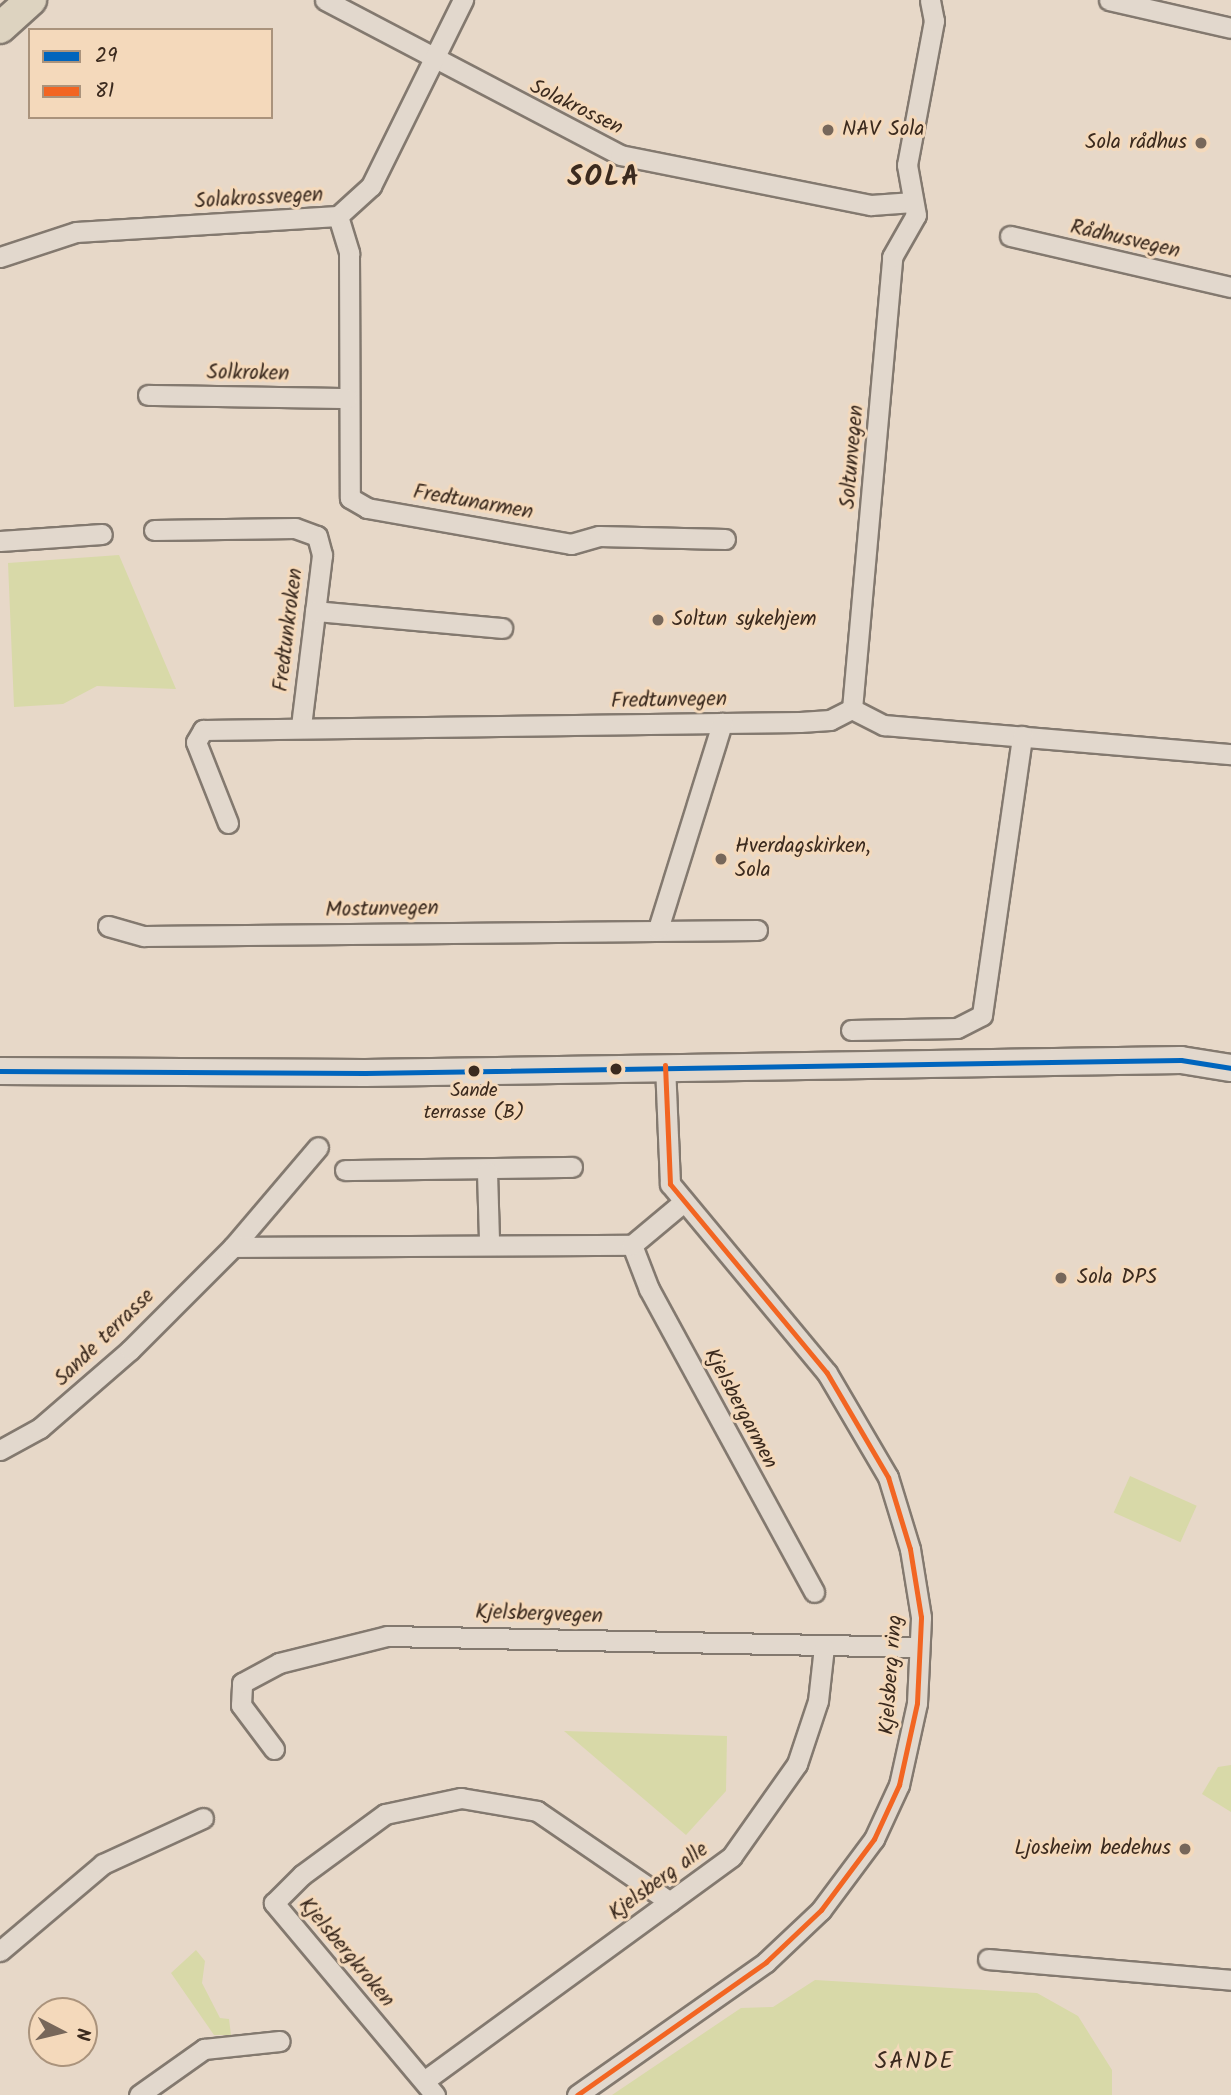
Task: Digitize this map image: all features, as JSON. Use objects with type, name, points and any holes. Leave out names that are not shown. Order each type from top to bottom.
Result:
[{"type":"main road","points":[[0,28],[31,0]]},
{"type":"street","name":"Solakrossen","points":[[325,0],[433,60],[620,155],[871,205],[914,208]]},
{"type":"street","name":"Solakrossvegen","points":[[0,257],[76,232],[338,216],[365,196],[463,0]]},
{"type":"street","points":[[914,208],[907,165],[934,21],[930,0]]},
{"type":"street","points":[[1109,0],[1231,28]]},
{"type":"street","name":"Soltunvegen","points":[[852,709],[892,257],[914,208]]},
{"type":"street","points":[[338,216],[349,253],[347,398]]},
{"type":"street","name":"Rådhusvegen","points":[[1010,236],[1231,287]]},
{"type":"street","name":"Solkroken","points":[[148,395],[347,398]]},
{"type":"street","name":"Fredtunarmen","points":[[347,398],[350,498],[367,508],[571,544],[591,541],[724,539]]},
{"type":"street","name":"Fredtunkroken","points":[[154,530],[295,528],[317,536],[322,555],[300,727]]},
{"type":"street","points":[[0,541],[102,534]]},
{"type":"street","points":[[315,611],[502,628]]},
{"type":"street","points":[[852,709],[884,725],[1231,754]]},
{"type":"street","name":"Fredtunvegen","points":[[228,823],[198,734],[300,727],[831,720],[852,709]]},
{"type":"street","points":[[658,929],[722,723]]},
{"type":"street","points":[[851,1030],[957,1028],[982,1015],[1021,736]]},
{"type":"street","name":"Mostunvegen","points":[[108,926],[144,936],[757,930]]},
{"type":"street","points":[[1181,1060],[1231,1050]]},
{"type":"street","points":[[0,1071],[365,1073],[665,1065],[1181,1060],[1231,1068]]},
{"type":"street","name":"Kjelsberg ring","points":[[577,2095],[766,1962],[853,1872],[874,1839],[909,1752],[919,1647],[910,1549],[873,1445],[827,1373],[681,1204],[666,1175],[665,1065]]},
{"type":"street","name":"Sande terrasse","points":[[0,1450],[40,1428],[130,1350],[233,1247],[318,1147]]},
{"type":"street","points":[[345,1170],[487,1172],[572,1167]]},
{"type":"street","points":[[487,1172],[489,1241]]},
{"type":"street","points":[[233,1247],[489,1241],[632,1245],[681,1204]]},
{"type":"street","name":"Kjelsbergarmen","points":[[632,1245],[641,1274],[814,1592]]},
{"type":"street","name":"Kjelsbergvegen","points":[[274,1749],[242,1705],[242,1683],[279,1663],[387,1636],[919,1647]]},
{"type":"street","name":"Kjelsberg alle","points":[[429,2088],[732,1856],[774,1805],[809,1731],[824,1647]]},
{"type":"street","name":"Kjelsbergkroken","points":[[429,2088],[274,1903],[365,1825],[422,1802],[461,1798],[537,1811],[670,1902]]},
{"type":"street","points":[[0,1951],[103,1864],[203,1818]]},
{"type":"street","points":[[988,1959],[1231,1980]]},
{"type":"street","points":[[139,2095],[204,2049],[279,2041]]},
{"type":"green space","points":[[119,555],[176,689],[97,686],[63,704],[14,707],[8,563]]},
{"type":"green space","points":[[1130,1476],[1197,1506],[1180,1542],[1114,1513]]},
{"type":"green space","points":[[564,1731],[727,1736],[726,1791],[686,1835]]},
{"type":"green space","points":[[1231,1765],[1231,1812],[1202,1794],[1218,1767]]},
{"type":"green space","points":[[196,1950],[205,1961],[202,1983],[220,2018],[229,2019],[231,2035],[214,2035],[171,1973]]},
{"type":"green space","points":[[815,1980],[1037,1993],[1078,2016],[1112,2070],[1112,2095],[612,2095],[741,2008],[773,2007]]},
{"type":"transit line","name":"29","points":[[0,1071],[365,1073],[1181,1060],[1231,1068]]},
{"type":"transit line","name":"81","points":[[577,2095],[766,1962],[821,1910],[874,1839],[899,1785],[917,1703],[921,1617],[910,1549],[888,1477],[827,1373],[670,1184],[665,1065]]},
{"type":"place","name":"NAV Sola","points":[[828,130]]},
{"type":"place","name":"Sola rådhus","points":[[1201,143]]},
{"type":"place","name":"Soltun sykehjem","points":[[658,620]]},
{"type":"place","name":"Hverdagskirken, Sola","points":[[721,859]]},
{"type":"place","name":"Sande terrasse (B)","points":[[474,1071]]},
{"type":"place","name":"Sola DPS","points":[[1061,1278]]},
{"type":"place","name":"Ljosheim bedehus","points":[[1185,1849]]},
{"type":"district","name":"SOLA","points":[[604,178]]},
{"type":"district","name":"SANDE","points":[[915,2062]]}]
